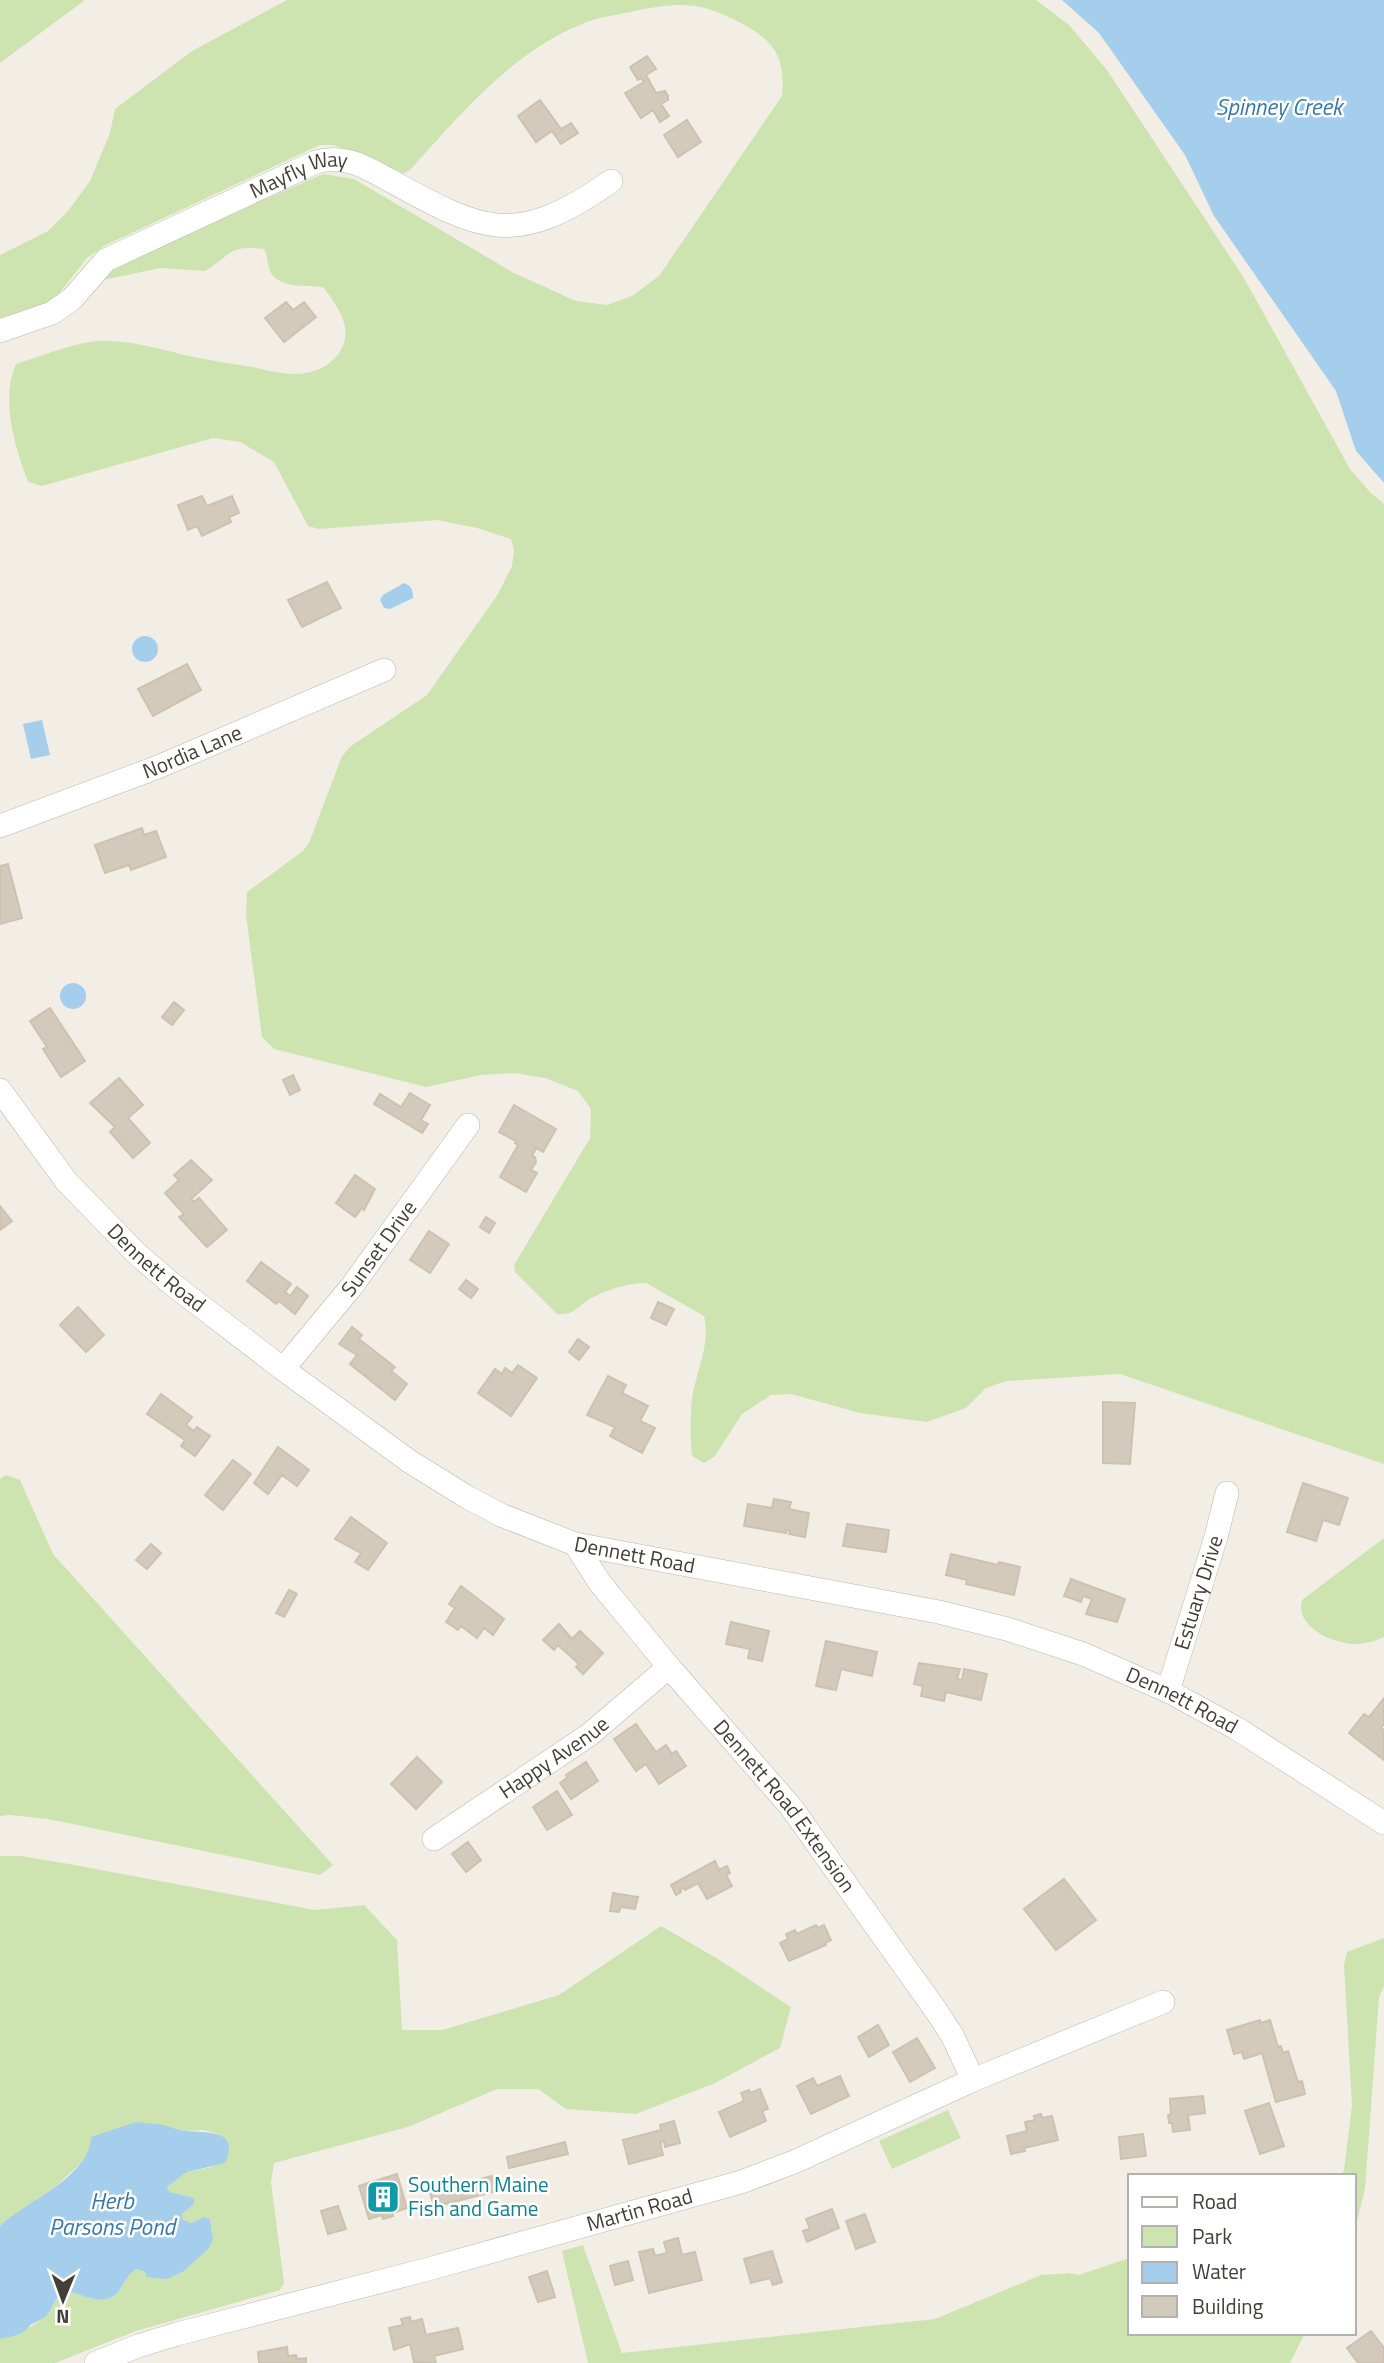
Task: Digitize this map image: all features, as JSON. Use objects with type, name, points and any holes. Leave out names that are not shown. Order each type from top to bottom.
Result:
[{"type":"street","name":"Mayfly Way","points":[[0,331],[26,324],[62,306],[72,299],[106,260],[328,158],[355,163],[439,208],[474,222],[490,225],[540,222],[577,205],[611,181]]},
{"type":"street","name":"Nordia Lane","points":[[0,826],[158,767],[384,670]]},
{"type":"street","name":"Dennett Road","points":[[0,1090],[66,1181],[137,1254],[283,1369],[409,1461],[467,1497],[501,1515],[575,1544],[939,1612],[1007,1629],[1083,1654],[1168,1691],[1236,1728],[1384,1823]]},
{"type":"street","name":"Sunset Drive","points":[[283,1369],[352,1286],[468,1125]]},
{"type":"street","name":"Estuary Drive","points":[[1168,1691],[1227,1493]]},
{"type":"street","name":"Dennett Road Extension","points":[[575,1544],[600,1583],[669,1667],[792,1807],[937,2012],[952,2035],[973,2080]]},
{"type":"street","name":"Happy Avenue","points":[[434,1839],[589,1735],[669,1667]]},
{"type":"street","name":"Martin Road","points":[[96,2363],[177,2334],[425,2270],[740,2182],[793,2162],[973,2080],[1163,2002]]},
{"type":"green space","points":[[0,0],[85,0],[0,63]]},
{"type":"green space","points":[[287,0],[1036,0],[1069,25],[1107,70],[1244,278],[1350,469],[1384,504],[1384,1464],[1120,1374],[1006,1381],[986,1388],[966,1408],[927,1422],[860,1413],[791,1394],[771,1395],[742,1414],[714,1457],[704,1463],[692,1456],[690,1427],[692,1399],[706,1337],[704,1316],[646,1283],[607,1291],[570,1313],[557,1314],[515,1272],[514,1265],[590,1138],[591,1109],[578,1091],[545,1078],[515,1073],[481,1075],[426,1087],[274,1049],[262,1037],[246,915],[247,892],[303,851],[309,843],[342,756],[351,746],[427,695],[498,594],[512,566],[514,549],[511,539],[477,528],[437,520],[319,529],[308,526],[274,462],[240,442],[213,438],[42,486],[28,482],[14,439],[9,407],[11,378],[16,364],[75,345],[110,341],[286,373],[306,373],[323,367],[337,356],[343,346],[345,330],[341,314],[323,287],[286,283],[274,277],[264,249],[237,250],[205,271],[161,268],[98,281],[109,268],[323,174],[354,179],[514,273],[576,301],[607,305],[632,296],[659,276],[782,96],[783,81],[779,59],[768,42],[749,28],[710,9],[687,5],[663,6],[593,20],[560,34],[512,66],[469,106],[409,171],[401,174],[334,145],[320,145],[106,245],[87,258],[58,295],[43,305],[0,321],[0,255],[48,231],[68,211],[90,181],[110,133],[115,109],[192,51]]},
{"type":"green space","points":[[6,1475],[20,1480],[53,1554],[333,1865],[320,1875],[48,1819],[0,1816],[0,1479]]},
{"type":"green space","points":[[1384,1538],[1384,1637],[1370,1642],[1347,1643],[1327,1637],[1310,1626],[1301,1610],[1302,1600]]},
{"type":"green space","points":[[0,1856],[21,1856],[69,1864],[315,1910],[364,1905],[397,1940],[402,2030],[442,2030],[559,1995],[661,1926],[718,1959],[791,2007],[780,2048],[715,2083],[636,2114],[566,2109],[538,2089],[497,2089],[408,2127],[274,2163],[271,2182],[284,2283],[280,2290],[136,2331],[55,2363],[0,2363],[0,2339],[19,2332],[48,2314],[60,2295],[69,2292],[100,2299],[119,2291],[136,2269],[184,2271],[201,2255],[213,2239],[210,2219],[199,2219],[191,2223],[181,2219],[194,2199],[168,2192],[167,2187],[187,2172],[212,2167],[228,2148],[225,2139],[216,2133],[150,2124],[91,2149],[81,2163],[56,2186],[0,2226]]},
{"type":"green space","points":[[1384,1938],[1384,1986],[1379,1997],[1365,2189],[1356,2225],[1356,2174],[1342,2174],[1352,2105],[1344,1965],[1347,1952]]},
{"type":"green space","points":[[948,2110],[961,2138],[892,2169],[879,2141]]},
{"type":"green space","points":[[583,2245],[622,2353],[935,2319],[1041,2275],[1078,2275],[1128,2259],[1128,2335],[1304,2335],[1290,2363],[588,2363],[562,2251]]},
{"type":"water","name":"Spinney Creek","points":[[1062,0],[1384,0],[1384,483],[1356,451],[1336,391],[1214,216],[1185,155],[1099,33]]},
{"type":"water","points":[[404,583],[412,589],[413,598],[390,609],[384,608],[380,600],[383,595]]},
{"type":"water","points":[[145,636],[154,640],[158,649],[154,658],[145,662],[136,658],[132,649],[136,640]]},
{"type":"water","points":[[42,720],[50,755],[31,759],[23,724]]},
{"type":"water","points":[[73,983],[82,987],[86,996],[82,1005],[73,1009],[64,1005],[60,996],[64,987]]},
{"type":"water","name":"Herb Parsons Pond","points":[[136,2122],[211,2133],[225,2138],[229,2152],[225,2163],[187,2172],[167,2187],[169,2192],[194,2198],[194,2204],[182,2214],[182,2219],[191,2223],[204,2217],[210,2219],[213,2239],[209,2248],[184,2271],[167,2279],[147,2277],[144,2271],[136,2269],[112,2297],[98,2299],[64,2293],[58,2297],[45,2317],[20,2334],[0,2339],[0,2226],[69,2176],[88,2151],[91,2137]]},
{"type":"building","points":[[647,56],[656,69],[646,75],[656,93],[665,91],[668,96],[668,100],[661,104],[669,116],[660,122],[653,110],[641,118],[625,93],[644,82],[641,78],[638,80],[630,67]]},
{"type":"building","points":[[540,100],[561,129],[571,123],[578,133],[561,144],[552,131],[536,142],[518,116]]},
{"type":"building","points":[[687,120],[701,142],[678,157],[664,135]]},
{"type":"building","points":[[286,302],[293,310],[304,302],[316,317],[284,342],[265,318]]},
{"type":"building","points":[[202,496],[207,506],[232,496],[239,513],[229,517],[231,522],[202,536],[197,526],[188,530],[178,505]]},
{"type":"building","points":[[327,582],[341,608],[302,627],[288,600]]},
{"type":"building","points":[[187,664],[201,690],[153,716],[138,689]]},
{"type":"building","points":[[142,828],[144,835],[156,831],[166,857],[131,870],[129,865],[105,873],[95,845]]},
{"type":"building","points":[[8,864],[22,918],[0,924],[0,866]]},
{"type":"building","points":[[174,1002],[184,1010],[172,1025],[162,1017]]},
{"type":"building","points":[[50,1008],[85,1061],[61,1077],[43,1049],[47,1047],[30,1021]]},
{"type":"building","points":[[293,1075],[300,1090],[290,1095],[283,1080]]},
{"type":"building","points":[[119,1078],[143,1105],[128,1118],[150,1143],[133,1158],[110,1132],[115,1127],[90,1103]]},
{"type":"building","points":[[410,1093],[430,1105],[421,1120],[428,1124],[422,1133],[374,1104],[380,1094],[401,1107]]},
{"type":"building","points":[[514,1105],[556,1129],[543,1152],[536,1148],[532,1156],[536,1162],[531,1170],[537,1173],[526,1192],[500,1177],[518,1145],[516,1141],[499,1132]]},
{"type":"building","points":[[191,1160],[212,1180],[191,1199],[194,1202],[199,1198],[227,1230],[207,1247],[179,1217],[184,1214],[165,1193],[179,1180],[174,1175]]},
{"type":"building","points":[[355,1175],[375,1189],[364,1210],[362,1208],[355,1217],[336,1203]]},
{"type":"building","points":[[0,1206],[12,1221],[0,1230]]},
{"type":"building","points":[[486,1217],[495,1223],[489,1233],[480,1227]]},
{"type":"building","points":[[429,1231],[449,1244],[430,1273],[410,1260]]},
{"type":"building","points":[[261,1262],[291,1284],[285,1292],[290,1296],[297,1287],[308,1296],[295,1314],[279,1301],[276,1304],[247,1281]]},
{"type":"building","points":[[466,1280],[478,1289],[471,1298],[459,1289]]},
{"type":"building","points":[[658,1302],[674,1309],[666,1325],[651,1318]]},
{"type":"building","points":[[78,1307],[104,1335],[86,1352],[60,1325]]},
{"type":"building","points":[[352,1327],[362,1335],[359,1339],[395,1367],[391,1371],[407,1384],[395,1400],[350,1364],[357,1355],[339,1344]]},
{"type":"building","points":[[578,1339],[589,1347],[579,1360],[569,1352]]},
{"type":"building","points":[[518,1365],[537,1378],[511,1416],[478,1393],[495,1369],[502,1374],[505,1368],[512,1373]]},
{"type":"building","points":[[608,1376],[626,1385],[622,1393],[648,1406],[640,1421],[655,1428],[642,1453],[610,1436],[615,1427],[587,1415]]},
{"type":"building","points":[[161,1394],[192,1417],[186,1425],[194,1431],[197,1427],[210,1436],[195,1456],[181,1446],[185,1440],[147,1414]]},
{"type":"building","points":[[1103,1402],[1135,1403],[1130,1464],[1103,1463]]},
{"type":"building","points":[[278,1447],[309,1470],[297,1486],[282,1475],[268,1494],[254,1483]]},
{"type":"building","points":[[233,1460],[251,1474],[223,1510],[205,1495]]},
{"type":"building","points":[[1303,1483],[1348,1498],[1339,1525],[1323,1520],[1316,1541],[1287,1532]]},
{"type":"building","points":[[774,1499],[791,1502],[789,1509],[809,1513],[805,1537],[789,1534],[790,1531],[786,1530],[786,1533],[744,1526],[748,1504],[772,1508]]},
{"type":"building","points":[[351,1517],[387,1543],[368,1570],[355,1562],[361,1553],[335,1539]]},
{"type":"building","points":[[847,1524],[889,1530],[886,1552],[843,1546]]},
{"type":"building","points":[[151,1544],[161,1553],[147,1569],[136,1560]]},
{"type":"building","points":[[951,1554],[998,1565],[999,1562],[1020,1567],[1014,1595],[966,1584],[967,1580],[946,1575]]},
{"type":"building","points":[[1071,1579],[1125,1599],[1117,1622],[1086,1614],[1092,1599],[1083,1596],[1081,1602],[1064,1596]]},
{"type":"building","points":[[461,1586],[504,1619],[493,1635],[484,1628],[477,1638],[461,1626],[458,1630],[446,1622],[455,1608],[449,1604]]},
{"type":"building","points":[[289,1590],[297,1594],[284,1617],[276,1613]]},
{"type":"building","points":[[731,1622],[769,1631],[762,1661],[748,1658],[750,1649],[726,1644]]},
{"type":"building","points":[[559,1624],[572,1639],[580,1631],[603,1653],[583,1674],[576,1667],[579,1664],[558,1645],[554,1650],[543,1640]]},
{"type":"building","points":[[826,1641],[877,1652],[872,1676],[841,1669],[836,1690],[816,1686]]},
{"type":"building","points":[[919,1663],[960,1669],[957,1679],[962,1680],[964,1669],[987,1674],[981,1700],[946,1692],[944,1701],[921,1696],[923,1686],[914,1684]]},
{"type":"building","points":[[1384,1698],[1384,1724],[1381,1728],[1384,1730],[1384,1760],[1349,1733],[1364,1714],[1369,1717]]},
{"type":"building","points":[[636,1724],[656,1752],[666,1745],[672,1754],[676,1751],[686,1766],[659,1784],[646,1764],[636,1771],[614,1739]]},
{"type":"building","points":[[417,1757],[442,1782],[416,1809],[391,1784]]},
{"type":"building","points":[[586,1762],[598,1781],[571,1799],[560,1783],[567,1778],[566,1775]]},
{"type":"building","points":[[557,1791],[572,1815],[547,1830],[533,1807]]},
{"type":"building","points":[[468,1842],[481,1860],[466,1872],[452,1854]]},
{"type":"building","points":[[715,1861],[719,1870],[727,1866],[730,1873],[726,1875],[732,1886],[707,1899],[698,1883],[685,1890],[680,1889],[681,1892],[676,1895],[671,1885]]},
{"type":"building","points":[[1064,1879],[1096,1920],[1056,1950],[1024,1909]]},
{"type":"building","points":[[613,1893],[638,1897],[635,1909],[621,1907],[619,1912],[610,1911]]},
{"type":"building","points":[[816,1925],[818,1928],[824,1925],[831,1940],[825,1943],[826,1945],[789,1961],[780,1943],[788,1939],[786,1934],[795,1930],[797,1934]]},
{"type":"building","points":[[1260,2020],[1260,2023],[1270,2020],[1278,2047],[1281,2046],[1283,2053],[1288,2051],[1305,2094],[1276,2102],[1262,2053],[1244,2059],[1242,2052],[1234,2054],[1227,2030]]},
{"type":"building","points":[[878,2025],[889,2045],[869,2057],[858,2037]]},
{"type":"building","points":[[917,2038],[935,2068],[910,2082],[893,2052]]},
{"type":"building","points":[[840,2076],[849,2096],[811,2114],[797,2086],[813,2078],[817,2086]]},
{"type":"building","points":[[760,2089],[768,2109],[762,2111],[766,2121],[730,2137],[719,2112],[744,2101],[741,2093]]},
{"type":"building","points":[[1203,2096],[1205,2113],[1188,2115],[1190,2130],[1173,2132],[1168,2115],[1171,2114],[1170,2099]]},
{"type":"building","points":[[1269,2103],[1284,2146],[1260,2154],[1245,2111]]},
{"type":"building","points":[[1041,2114],[1042,2118],[1052,2116],[1058,2140],[1011,2154],[1007,2136],[1027,2131],[1025,2122],[1035,2120],[1034,2116]]},
{"type":"building","points":[[674,2121],[680,2143],[665,2147],[664,2141],[660,2142],[663,2155],[629,2164],[623,2140],[661,2130],[660,2125]]},
{"type":"building","points":[[1143,2134],[1146,2156],[1121,2159],[1119,2137]]},
{"type":"building","points":[[565,2142],[568,2154],[509,2168],[507,2157]]},
{"type":"building","name":"Southern Maine Fish and Game","points":[[397,2174],[407,2208],[383,2219],[382,2215],[369,2219],[359,2186]]},
{"type":"building","points":[[492,2176],[496,2191],[434,2207],[430,2192]]},
{"type":"building","points":[[338,2206],[346,2229],[328,2234],[321,2211]]},
{"type":"building","points":[[832,2209],[839,2228],[807,2242],[803,2231],[810,2229],[806,2219]]},
{"type":"building","points":[[865,2214],[875,2242],[856,2249],[846,2221]]},
{"type":"building","points":[[678,2238],[682,2255],[695,2252],[702,2280],[649,2293],[639,2252],[653,2249],[655,2256],[667,2253],[664,2242]]},
{"type":"building","points":[[772,2251],[782,2282],[773,2285],[770,2278],[751,2283],[744,2259]]},
{"type":"building","points":[[628,2261],[633,2280],[615,2285],[610,2266]]},
{"type":"building","points":[[547,2271],[555,2297],[538,2302],[529,2277]]},
{"type":"building","points":[[410,2317],[411,2322],[422,2319],[426,2335],[458,2328],[463,2349],[434,2356],[436,2363],[414,2362],[410,2344],[394,2350],[389,2328],[403,2325],[401,2319]]},
{"type":"building","points":[[1371,2331],[1384,2348],[1384,2363],[1358,2363],[1347,2348]]},
{"type":"building","points":[[287,2347],[288,2356],[306,2358],[306,2363],[259,2363],[258,2352]]},
{"type":"place","name":"Southern Maine Fish and Game","points":[[383,2197]]}]
